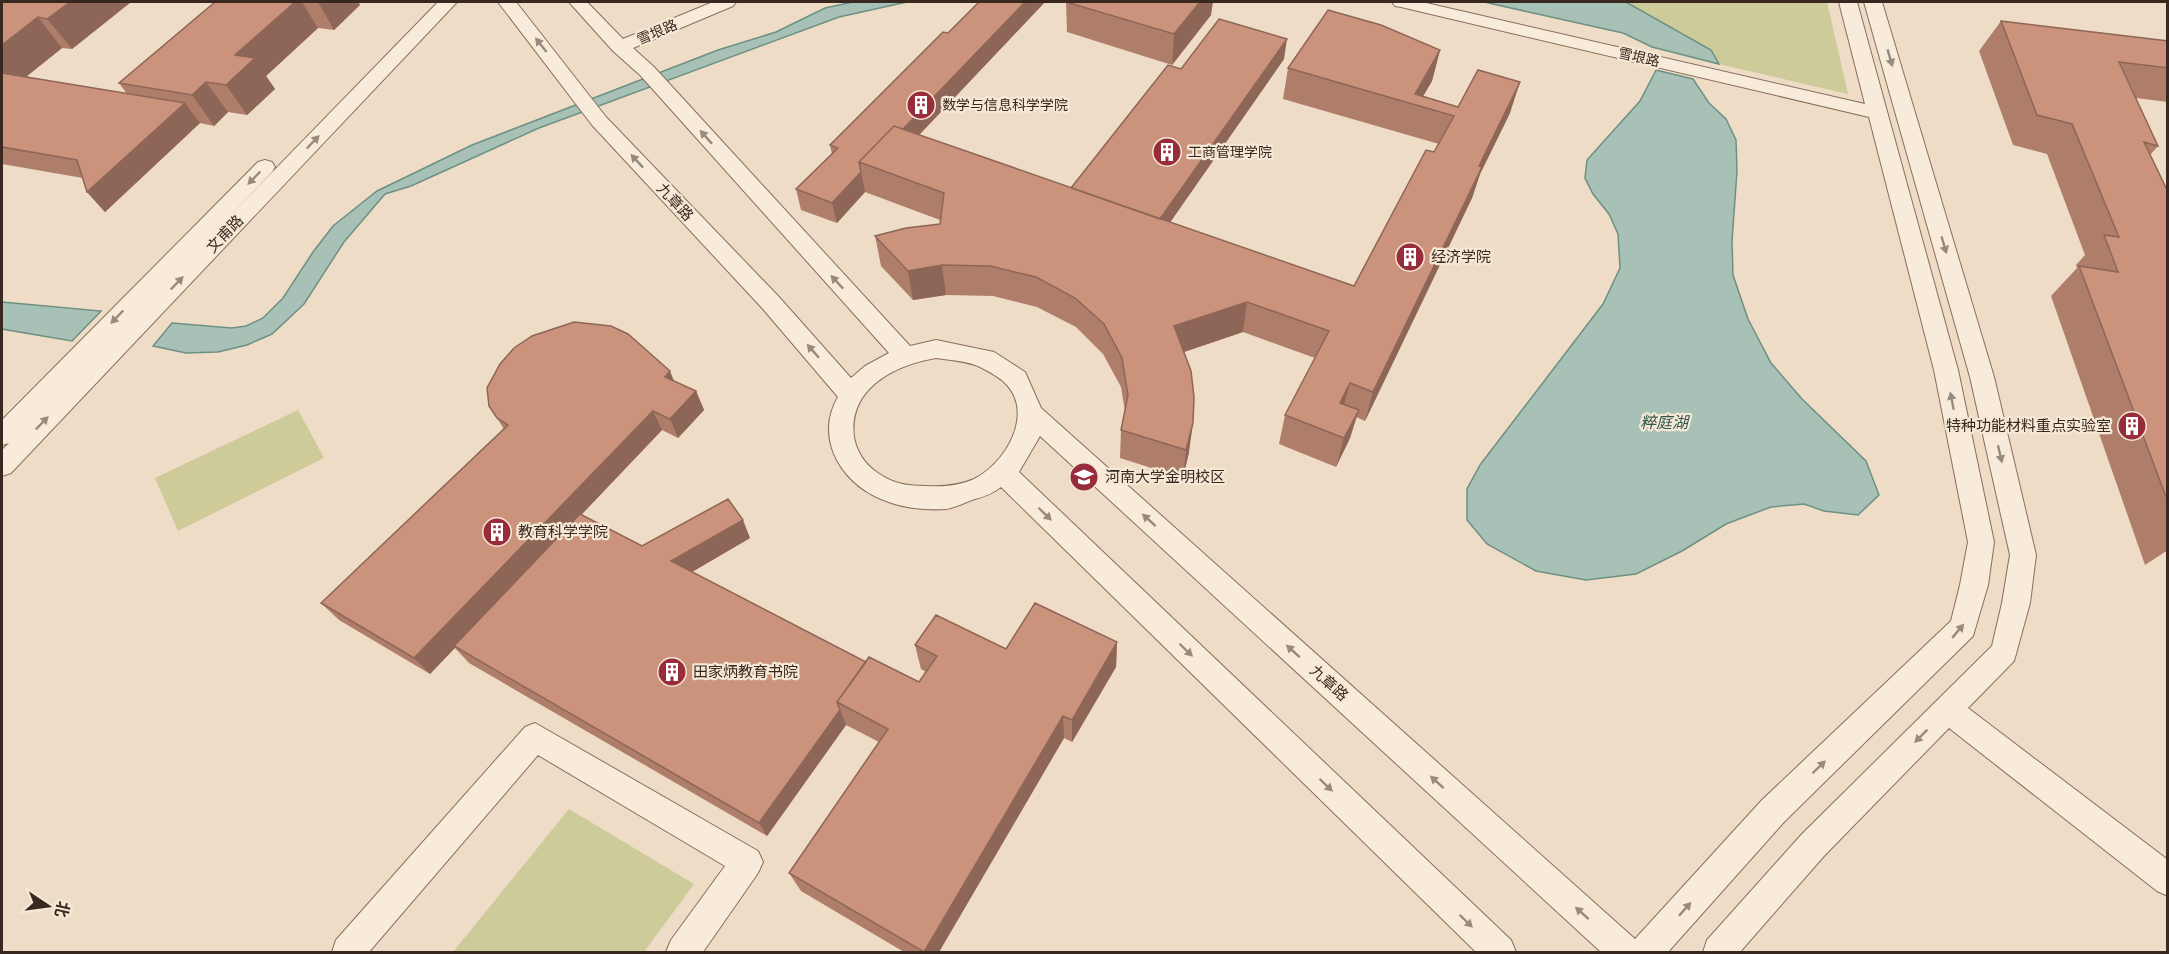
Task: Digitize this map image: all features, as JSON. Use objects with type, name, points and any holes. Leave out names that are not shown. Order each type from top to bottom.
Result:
[{"type":"lane","name":"文甫路","points":[[2,435],[427,2]]},
{"type":"lane","name":"文甫路","points":[[2,466],[448,2]]},
{"type":"lane","name":"九章路","points":[[507,2],[599,121],[771,303],[851,395]]},
{"type":"lane","points":[[578,2],[620,47],[647,71],[905,355]]},
{"type":"lane","name":"雪垠路","points":[[620,47],[727,2]]},
{"type":"lane","name":"雪垠路","points":[[1401,2],[1877,113]]},
{"type":"lane","points":[[1646,952],[1773,811],[1963,627],[1974,585],[1981,542],[1946,370],[1848,2]]},
{"type":"lane","points":[[1719,952],[1813,845],[2004,652],[2016,603],[2023,555],[1982,377],[1874,2]]},
{"type":"lane","points":[[936,349],[960,350],[1000,365],[1016,378],[1027,395],[1032,414],[1029,435],[1020,455],[1003,473],[982,487],[956,496],[928,499],[903,496],[880,489],[861,476],[848,460],[841,442],[840,423],[846,404],[856,386],[872,372],[905,355],[936,349]]},
{"type":"lane","name":"九章路","points":[[1032,414],[1625,952]]},
{"type":"lane","points":[[1003,473],[1499,952]]},
{"type":"lane","points":[[1947,709],[2168,880]]},
{"type":"lane","points":[[348,952],[535,737],[747,862],[683,952]]},
{"type":"shaded area","points":[[1626,2],[1827,2],[1848,94],[1719,64],[1711,50]]},
{"type":"shaded area","points":[[298,410],[324,458],[178,531],[155,478]]},
{"type":"shaded area","points":[[569,809],[694,884],[644,952],[453,952]]},
{"type":"water","points":[[853,2],[907,2],[839,17],[539,128],[411,186],[385,194],[344,242],[304,304],[272,334],[247,345],[218,352],[186,353],[153,346],[172,323],[232,328],[246,326],[263,318],[283,298],[333,226],[377,191],[472,145],[718,50],[776,32],[825,8]]},
{"type":"water","points":[[1484,2],[1626,2],[1711,50],[1719,64],[1652,47],[1623,33]]},
{"type":"water","name":"粹庭湖","points":[[1656,70],[1693,79],[1709,103],[1726,119],[1736,140],[1733,275],[1748,319],[1771,363],[1802,399],[1866,461],[1879,495],[1858,515],[1824,511],[1804,504],[1771,507],[1726,524],[1682,551],[1636,574],[1586,580],[1536,571],[1487,544],[1467,520],[1467,489],[1480,465],[1603,304],[1620,268],[1618,234],[1609,214],[1593,194],[1585,178],[1587,160],[1640,101]]},
{"type":"water","points":[[2,302],[101,311],[72,341],[2,329]]},
{"type":"building","points":[[2,2],[70,2],[47,19],[38,17],[2,45]]},
{"type":"building","points":[[215,2],[295,2],[235,55],[255,58],[226,85],[206,82],[192,95],[119,83]]},
{"type":"building","points":[[979,2],[1025,2],[903,129],[894,126],[859,162],[861,172],[832,203],[796,189],[838,148],[830,145],[943,32],[948,33]]},
{"type":"building","points":[[1066,2],[1200,2],[1174,34]]},
{"type":"building","points":[[1328,10],[1381,25],[1440,50],[1415,94],[1458,107],[1478,70],[1520,82],[1479,166],[1482,167],[1373,392],[1350,383],[1340,403],[1359,410],[1344,438],[1285,415],[1329,331],[1247,302],[1174,326],[1191,371],[1194,397],[1193,423],[1186,450],[1121,430],[1128,395],[1122,358],[1104,324],[1075,298],[1036,277],[990,266],[942,265],[908,271],[875,236],[906,228],[940,224],[944,193],[859,162],[894,126],[1354,286],[1426,150],[1434,152],[1454,116],[1288,68]]},
{"type":"building","name":"工商管理学院","points":[[1219,19],[1287,39],[1160,219],[1071,188],[1168,65],[1181,69]]},
{"type":"building","points":[[2001,21],[2168,41],[2168,68],[2119,62],[2158,146],[2144,142],[2168,192],[2168,502],[2079,266],[2118,272],[2104,235],[2119,237],[2072,124],[2037,115]]},
{"type":"building","points":[[2,73],[185,103],[87,192],[77,160],[2,147]]},
{"type":"building","name":"教育科学学院","points":[[574,322],[611,326],[628,334],[670,371],[665,377],[696,391],[670,419],[653,411],[414,658],[321,603],[508,425],[497,418],[489,406],[487,388],[500,364],[514,348],[532,336]]},
{"type":"building","name":"田家炳教育书院","points":[[728,499],[743,520],[671,561],[866,662],[837,702],[840,710],[759,823],[454,646],[580,514],[642,546]]},
{"type":"building","points":[[1035,603],[1117,642],[1072,720],[1063,716],[924,952],[789,873],[888,729],[837,702],[869,657],[919,682],[937,656],[915,645],[936,615],[1006,649]]},
{"type":"place","name":"数学与信息科学学院","points":[[921,105]]},
{"type":"place","name":"工商管理学院","points":[[1167,152]]},
{"type":"place","name":"经济学院","points":[[1410,257]]},
{"type":"place","name":"特种功能材料重点实验室","points":[[2132,426]]},
{"type":"place","name":"河南大学金明校区","points":[[1084,477]]},
{"type":"place","name":"教育科学学院","points":[[497,532]]},
{"type":"place","name":"田家炳教育书院","points":[[672,672]]}]
